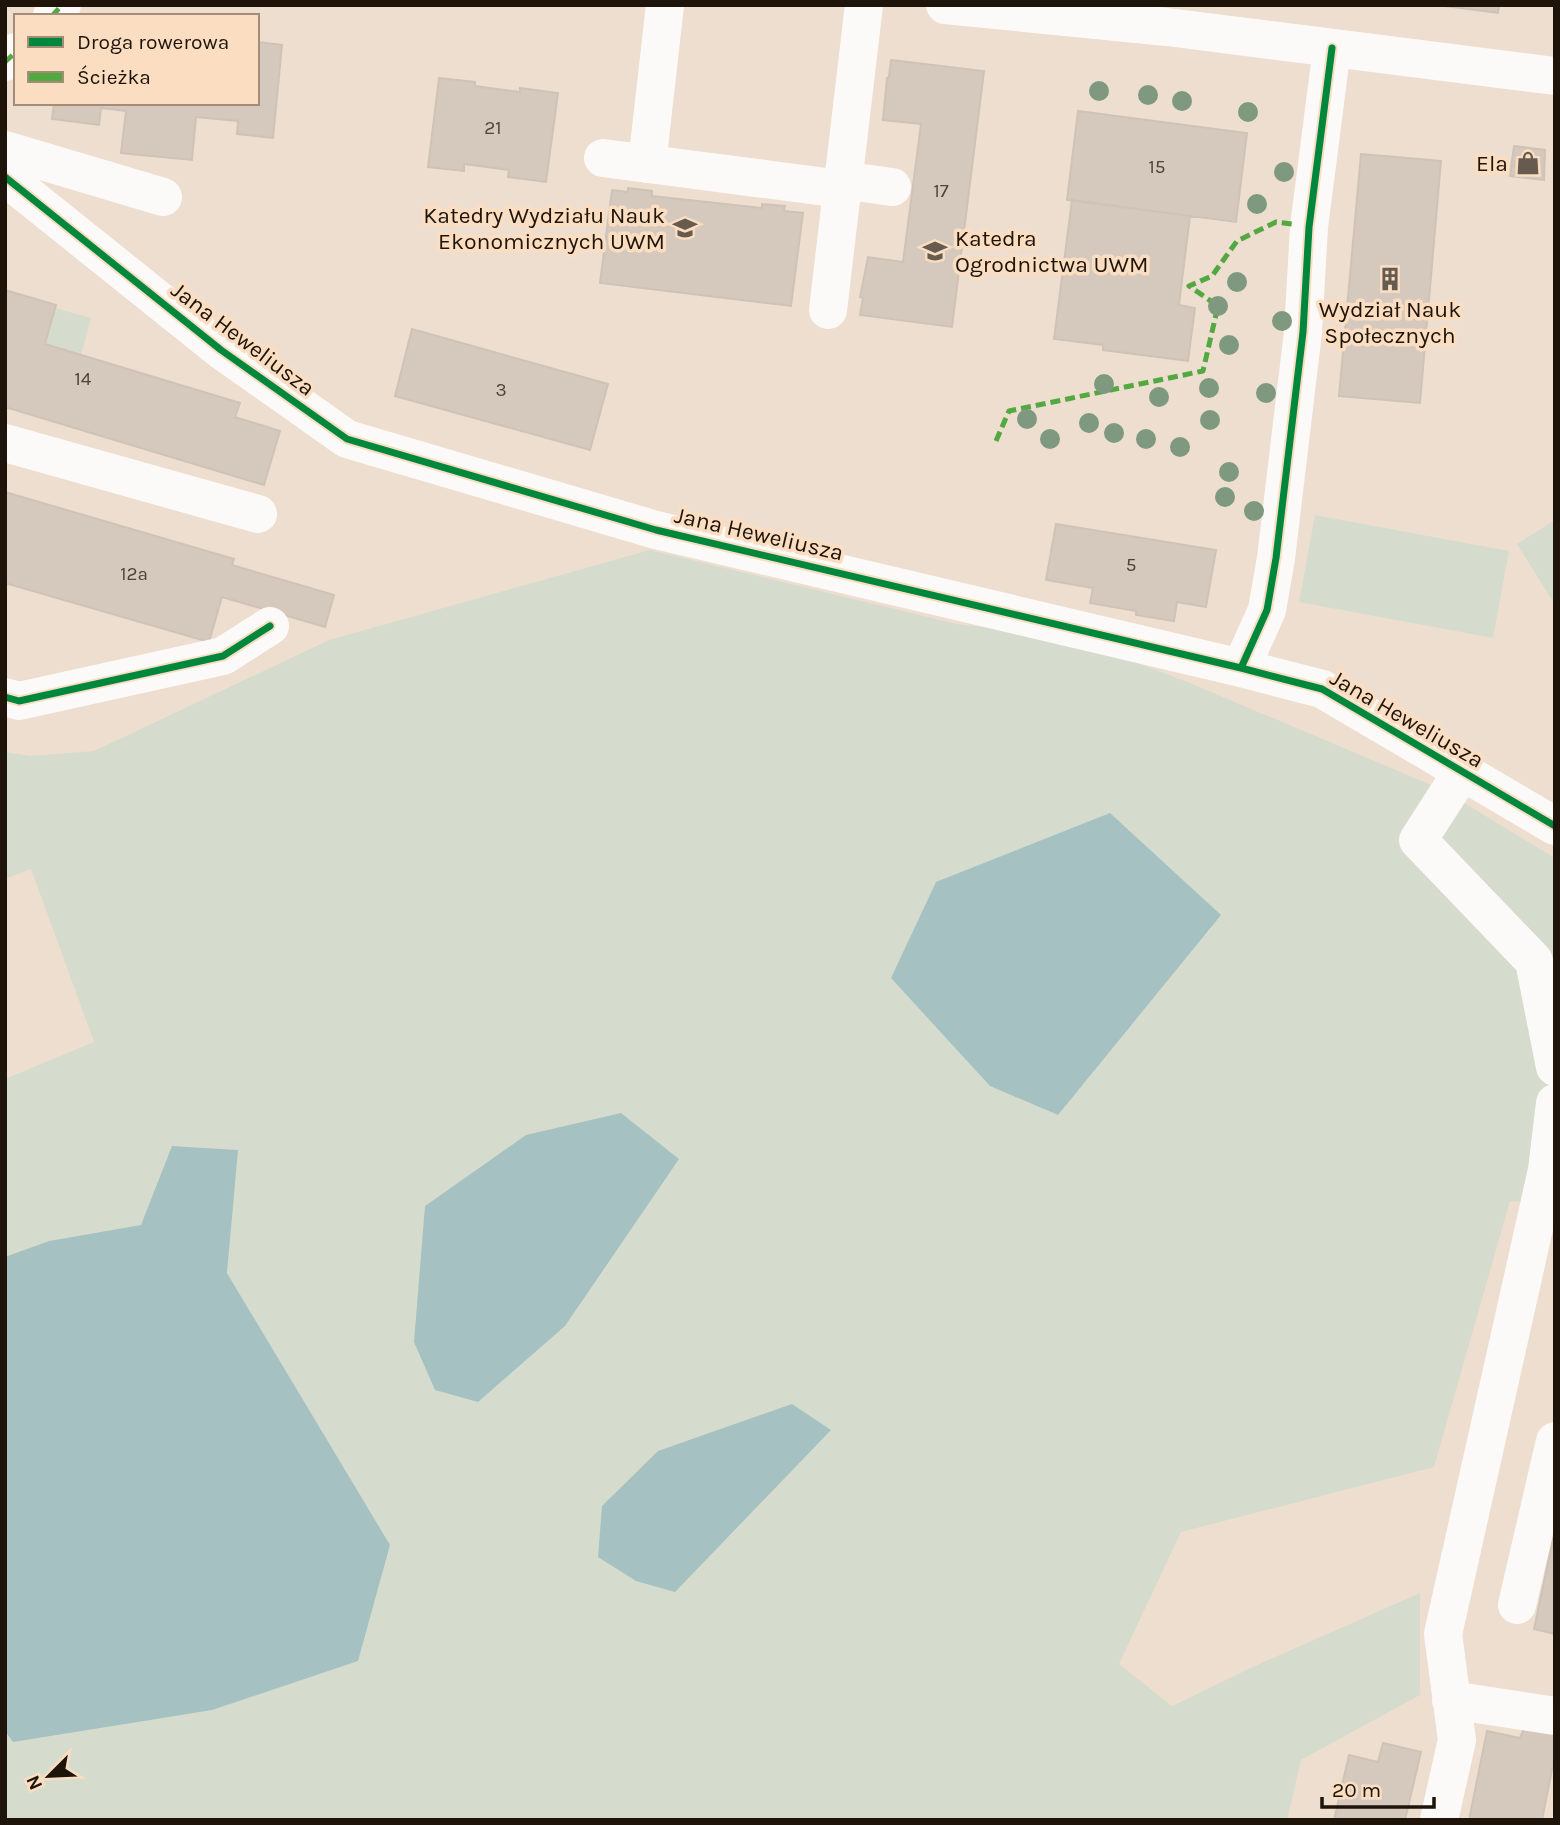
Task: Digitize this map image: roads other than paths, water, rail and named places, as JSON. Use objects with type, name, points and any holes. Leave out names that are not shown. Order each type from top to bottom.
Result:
[{"type":"street","points":[[647,164],[665,5]]},
{"type":"street","points":[[828,310],[864,5]]},
{"type":"street","points":[[945,5],[1169,16],[1332,48],[1555,76]]},
{"type":"street","points":[[1241,668],[1267,610],[1276,558],[1303,332],[1309,227],[1332,48]]},
{"type":"street","points":[[5,150],[163,197]]},
{"type":"street","points":[[603,158],[842,185],[892,187]]},
{"type":"street","name":"Jana Heweliusza","points":[[5,177],[221,350],[346,439],[656,530],[1241,668],[1322,690],[1555,826]]},
{"type":"street","points":[[5,443],[258,514]]},
{"type":"street","points":[[5,697],[19,701],[223,656],[270,626]]},
{"type":"street","points":[[1462,772],[1418,840],[1534,961],[1555,1067]]},
{"type":"street","points":[[1440,1820],[1457,1740],[1443,1634],[1547,1170],[1555,1103]]},
{"type":"street","points":[[1517,1605],[1555,1441]]},
{"type":"street","points":[[1451,1700],[1555,1716]]},
{"type":"water","points":[[1110,813],[1221,915],[1058,1115],[990,1086],[891,978],[936,882]]},
{"type":"water","points":[[621,1113],[679,1159],[565,1326],[478,1402],[435,1390],[414,1342],[425,1206],[526,1135]]},
{"type":"water","points":[[172,1146],[238,1150],[227,1273],[390,1545],[358,1661],[212,1710],[13,1742],[5,1731],[5,1257],[49,1241],[141,1225]]},
{"type":"water","points":[[792,1404],[831,1430],[675,1592],[636,1581],[598,1557],[602,1506],[658,1451]]},
{"type":"place","name":"Ela","points":[[1528,163]]},
{"type":"place","name":"Katedry Wydziału Nauk Ekonomicznych UWM","points":[[685,228]]},
{"type":"place","name":"Katedra Ogrodnictwa UWM","points":[[935,251]]},
{"type":"place","name":"Wydział Nauk Społecznych","points":[[1390,279]]}]
